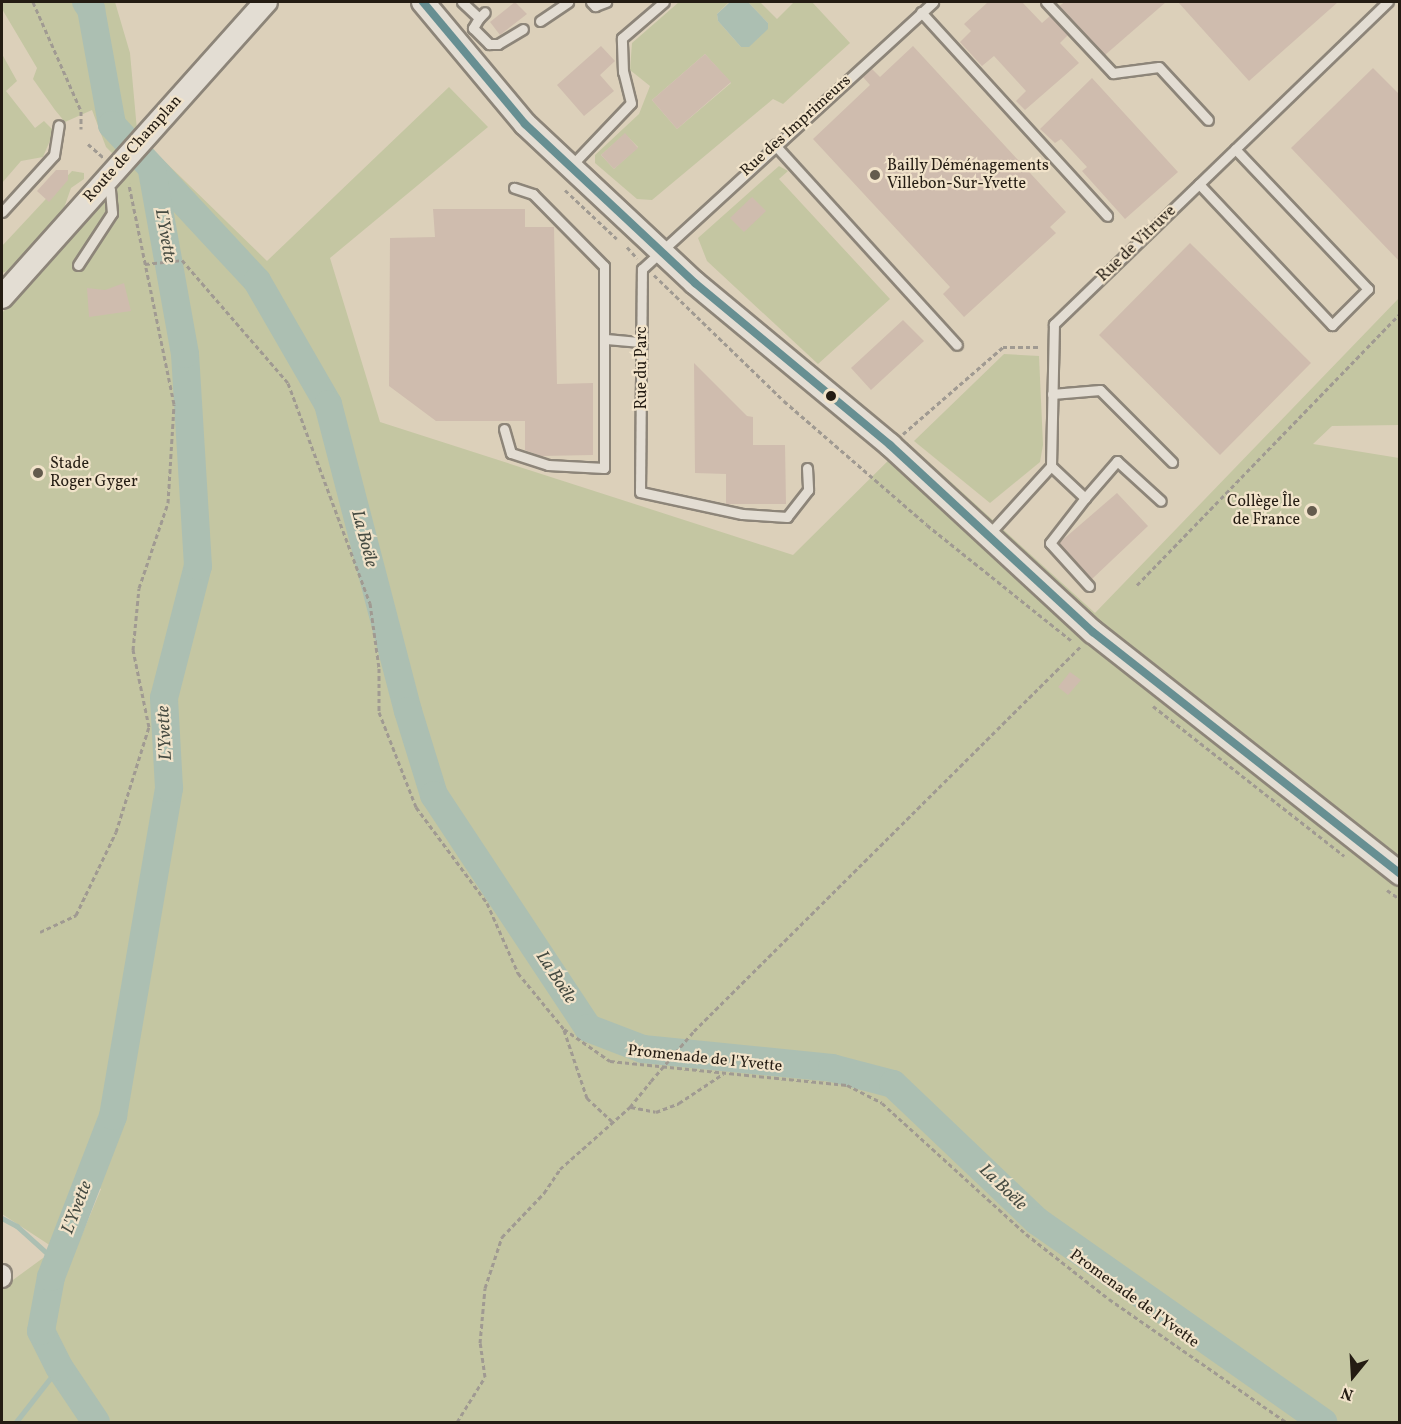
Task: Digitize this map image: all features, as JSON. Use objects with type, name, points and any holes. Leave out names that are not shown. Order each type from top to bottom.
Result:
[{"type":"street","name":"Route de Champlan","points":[[2,297],[266,2]]},
{"type":"street","points":[[423,2],[525,124],[563,174],[652,258],[890,445],[990,533],[1093,632],[1391,880]]},
{"type":"lane","points":[[462,2],[482,15],[473,28],[489,44],[498,45],[523,29]]},
{"type":"lane","points":[[540,21],[568,2]]},
{"type":"lane","points":[[591,2],[595,6],[606,2]]},
{"type":"lane","points":[[563,174],[631,103],[623,72],[622,38],[664,2]]},
{"type":"lane","name":"Rue des Imprimeurs","points":[[652,258],[933,2]]},
{"type":"lane","points":[[1046,2],[1113,73],[1159,67],[1208,120]]},
{"type":"lane","name":"Rue de Vitruve","points":[[1051,466],[1054,324],[1388,2]]},
{"type":"lane","points":[[921,12],[1107,216]]},
{"type":"lane","points":[[2,212],[54,155],[59,125]]},
{"type":"lane","points":[[775,145],[957,345]]},
{"type":"lane","points":[[1199,184],[1332,325],[1368,289],[1235,149]]},
{"type":"lane","points":[[78,265],[102,233],[112,213],[109,175]]},
{"type":"lane","points":[[504,429],[511,453],[548,465],[604,468],[604,266],[533,194],[514,188]]},
{"type":"lane","name":"Rue du Parc","points":[[652,258],[642,342],[640,492],[742,514],[787,517],[808,490],[807,468]]},
{"type":"lane","points":[[605,339],[642,342]]},
{"type":"lane","points":[[1053,394],[1100,390],[1172,462]]},
{"type":"lane","points":[[1089,586],[1050,543],[1085,498],[1117,461],[1161,501]]},
{"type":"lane","points":[[990,533],[1051,466],[1085,498]]},
{"type":"path","points":[[33,2],[81,111],[81,129]]},
{"type":"path","points":[[563,174],[652,258],[792,409],[927,525],[1089,655]]},
{"type":"path","points":[[40,932],[76,915],[116,832],[149,726],[134,639],[138,588],[168,503],[174,405],[130,185],[109,175]]},
{"type":"path","name":"Promenade de l'Yvette","points":[[146,264],[182,260],[288,382],[370,603],[379,668],[379,712],[416,807],[487,903],[518,973],[564,1029],[610,1061],[847,1085],[882,1103],[1026,1234],[1109,1299],[1286,1422]]},
{"type":"path","points":[[1137,585],[1400,315]]},
{"type":"path","points":[[890,445],[1003,347],[1053,347]]},
{"type":"path","points":[[457,1422],[485,1377],[480,1343],[486,1288],[502,1237],[544,1193],[560,1169],[630,1107],[694,1031],[1042,689],[1077,651]]},
{"type":"path","points":[[1144,698],[1346,858]]},
{"type":"path","points":[[1391,880],[1400,899]]},
{"type":"path","points":[[564,1029],[587,1098],[612,1121]]},
{"type":"path","points":[[630,1107],[656,1112],[689,1098],[723,1074]]},
{"type":"green space","points":[[2,2],[115,2],[130,53],[137,130],[113,154],[106,147],[92,110],[65,122],[55,110],[33,79],[37,68],[2,9]]},
{"type":"green space","points":[[679,2],[729,2],[717,14],[718,21],[741,47],[749,46],[768,23],[748,2],[760,2],[777,19],[794,2],[812,2],[850,43],[783,104],[773,99],[652,200],[637,199],[595,163],[595,155],[639,114],[650,86],[630,70],[632,43]],"holes":[[[705,54],[731,83],[677,129],[652,100]],[[625,134],[638,147],[614,169],[601,155]]]},
{"type":"green space","points":[[2,54],[17,81],[6,91],[35,128],[44,121],[54,131],[43,157],[21,161],[2,183]]},
{"type":"green space","points":[[449,87],[488,127],[330,258],[380,422],[793,555],[907,442],[1095,613],[1399,298],[1399,425],[1332,426],[1313,444],[1399,458],[1399,1422],[104,1422],[66,1367],[56,1347],[53,1324],[62,1282],[101,1189],[80,1179],[51,1246],[2,1214],[2,313],[149,146],[267,261]]},
{"type":"green space","points":[[779,166],[788,171],[779,179],[890,299],[818,364],[707,261],[698,238]]},
{"type":"green space","points":[[72,171],[84,173],[84,179],[71,188],[64,208],[10,270],[2,273],[2,246]]},
{"type":"green space","points":[[1004,354],[1039,356],[1043,445],[1040,462],[990,503],[914,441]]},
{"type":"green space","points":[[43,1258],[49,1263],[33,1335],[95,1422],[2,1422],[2,1288]]},
{"type":"shaded area","points":[[730,2],[748,2],[768,23],[768,29],[749,47],[741,47],[718,21],[717,14]]},
{"type":"building","points":[[515,2],[527,14],[500,35],[490,22]]},
{"type":"building","points":[[988,2],[1022,2],[1042,23],[1050,16],[1068,35],[1060,43],[1079,63],[1025,110],[1016,101],[1026,91],[994,56],[982,66],[960,42],[971,31],[964,24]]},
{"type":"building","points":[[1065,2],[1166,2],[1105,55],[1059,6]]},
{"type":"building","points":[[1178,2],[1338,2],[1249,81]]},
{"type":"building","points":[[601,46],[615,61],[600,75],[614,91],[584,116],[557,85]]},
{"type":"building","points":[[913,46],[1066,212],[1050,227],[1056,233],[964,317],[943,294],[950,287],[813,139],[870,85],[863,77],[872,69],[880,77]]},
{"type":"building","points":[[705,54],[731,82],[677,129],[652,100]]},
{"type":"building","points":[[1373,68],[1400,95],[1400,262],[1291,148]]},
{"type":"building","points":[[1092,78],[1178,172],[1125,219],[1082,171],[1087,167],[1061,139],[1055,143],[1040,129]]},
{"type":"building","points":[[625,133],[638,148],[614,169],[601,155]]},
{"type":"building","points":[[56,170],[68,170],[68,180],[49,202],[37,191]]},
{"type":"building","points":[[752,197],[766,211],[744,232],[730,218]]},
{"type":"building","points":[[433,209],[525,209],[525,227],[554,227],[557,384],[593,383],[593,455],[541,456],[525,450],[525,421],[436,421],[389,386],[390,238],[435,237]]},
{"type":"building","points":[[1190,243],[1311,363],[1220,455],[1099,335]]},
{"type":"building","points":[[124,283],[131,311],[89,317],[87,288],[105,290]]},
{"type":"building","points":[[903,320],[924,341],[871,390],[851,368]]},
{"type":"building","points":[[694,363],[747,416],[753,417],[753,445],[785,445],[786,504],[726,504],[726,474],[695,473]]},
{"type":"building","points":[[1117,493],[1148,526],[1092,579],[1059,543]]},
{"type":"building","points":[[1070,672],[1081,680],[1068,695],[1058,687]]},
{"type":"waterway","name":"La Boële","points":[[86,2],[91,9],[112,125],[257,281],[328,404],[408,711],[434,795],[588,1028],[643,1049],[832,1068],[893,1084],[1037,1221],[1323,1422]]},
{"type":"waterway","name":"L'Yvette","points":[[96,1422],[59,1367],[41,1331],[51,1277],[113,1116],[169,788],[164,698],[198,566],[185,354],[152,170]]},
{"type":"waterway","points":[[2,1218],[17,1226],[57,1262]]},
{"type":"waterway","points":[[16,1422],[59,1367]]},
{"type":"transit line","points":[[423,2],[525,124],[695,283],[890,445],[1093,632],[1400,874]]},
{"type":"place","name":"Bailly Déménagements Villebon-Sur-Yvette","points":[[875,175]]},
{"type":"place","name":"Stade Roger Gyger","points":[[38,473]]},
{"type":"place","name":"Collège Île de France","points":[[1312,511]]}]
